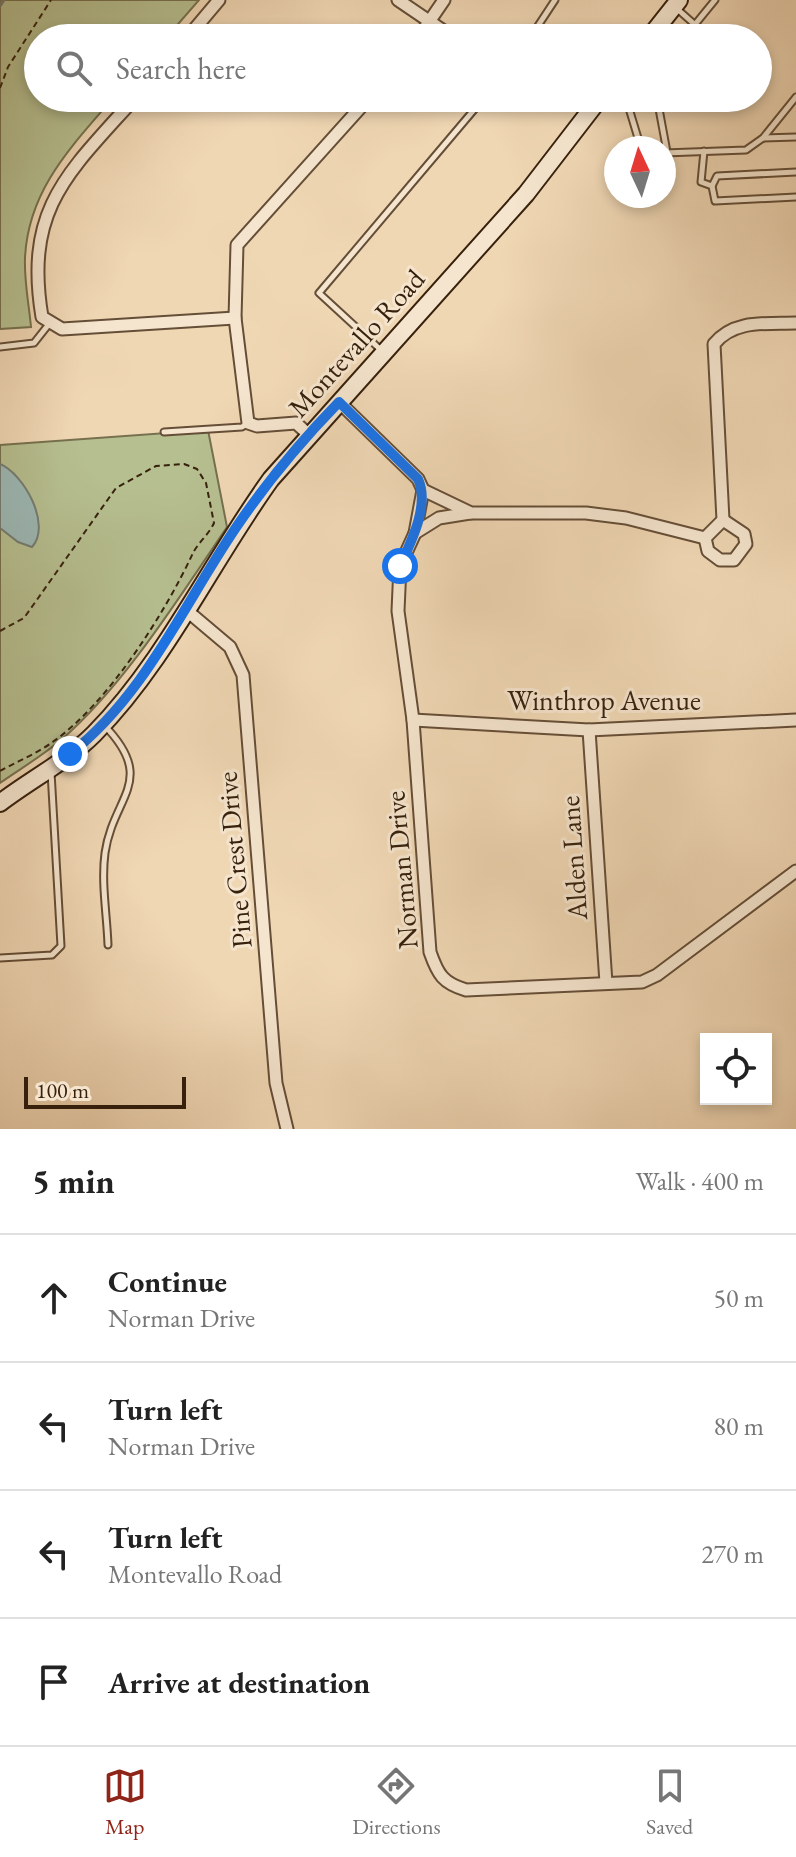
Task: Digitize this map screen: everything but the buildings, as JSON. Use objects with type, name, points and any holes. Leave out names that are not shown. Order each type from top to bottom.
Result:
[{"type":"main road","points":[[660,24],[676,3]]},
{"type":"main road","name":"Montevallo Road","points":[[0,803],[103,724],[132,691],[234,530],[308,434],[526,194],[584,112]]},
{"type":"street","points":[[199,24],[219,0]]},
{"type":"street","points":[[398,0],[433,24]]},
{"type":"street","points":[[427,24],[444,0]]},
{"type":"street","points":[[123,112],[74,167],[51,200],[40,232],[38,259],[42,317],[49,324],[62,329],[235,318]]},
{"type":"street","points":[[308,434],[296,423],[257,426],[248,423],[235,318],[237,245],[356,112]]},
{"type":"street","points":[[705,538],[723,520],[714,344],[729,330],[741,326],[796,323]]},
{"type":"street","points":[[339,402],[418,479],[423,490],[471,513]]},
{"type":"street","name":"Norman Drive","points":[[423,490],[415,533],[400,566],[398,611],[413,720],[430,952],[437,974],[448,984],[466,990],[642,982],[657,975],[796,871]]},
{"type":"street","points":[[415,533],[439,518],[471,513],[586,513],[626,518],[705,538]]},
{"type":"street","points":[[705,538],[708,551],[720,560],[734,560],[746,544],[744,534],[723,520]]},
{"type":"street","name":"Pine Crest Drive","points":[[185,609],[230,647],[243,675],[276,1083],[287,1129]]},
{"type":"street","name":"Winthrop Avenue","points":[[413,720],[589,730],[796,720]]},
{"type":"street","name":"Alden Lane","points":[[589,730],[606,983]]},
{"type":"lane","points":[[539,24],[555,0]]},
{"type":"lane","points":[[676,3],[693,23],[715,0]]},
{"type":"lane","points":[[676,152],[746,150],[763,138],[796,97]]},
{"type":"lane","points":[[788,107],[796,107]]},
{"type":"lane","points":[[382,351],[319,293],[472,112]]},
{"type":"lane","points":[[630,112],[637,136]]},
{"type":"lane","points":[[659,112],[663,136]]},
{"type":"lane","points":[[763,138],[796,137]]},
{"type":"lane","points":[[704,151],[701,182],[712,186]]},
{"type":"lane","points":[[796,172],[717,176],[712,186],[715,201],[796,197]]},
{"type":"lane","points":[[0,347],[34,343],[49,324]]},
{"type":"lane","points":[[164,432],[242,427],[248,423]]},
{"type":"lane","points":[[103,724],[123,745],[130,771],[125,801],[106,849],[108,945]]},
{"type":"lane","points":[[0,958],[52,955],[61,946],[50,767]]},
{"type":"path","points":[[36,24],[51,0]]},
{"type":"path","points":[[0,88],[8,67],[24,42]]},
{"type":"path","points":[[0,631],[24,618],[122,482],[156,466],[184,464],[197,469],[206,483],[214,523],[193,553],[180,586],[144,641],[89,708],[53,742],[0,771]]},
{"type":"green space","points":[[0,0],[199,0],[178,24],[24,24],[24,112],[101,112],[54,171],[34,211],[25,258],[31,327],[0,329]]},
{"type":"green space","points":[[208,430],[227,527],[150,639],[107,694],[61,740],[0,783],[0,445]]},
{"type":"water","points":[[0,464],[18,478],[32,501],[39,526],[32,547],[18,542],[0,528]]},
{"type":"waterway","points":[[0,6],[4,0]]},
{"type":"route","points":[[70,754],[92,737],[132,691],[234,530],[271,479],[339,402],[418,479],[423,490],[415,533],[400,566]]}]
